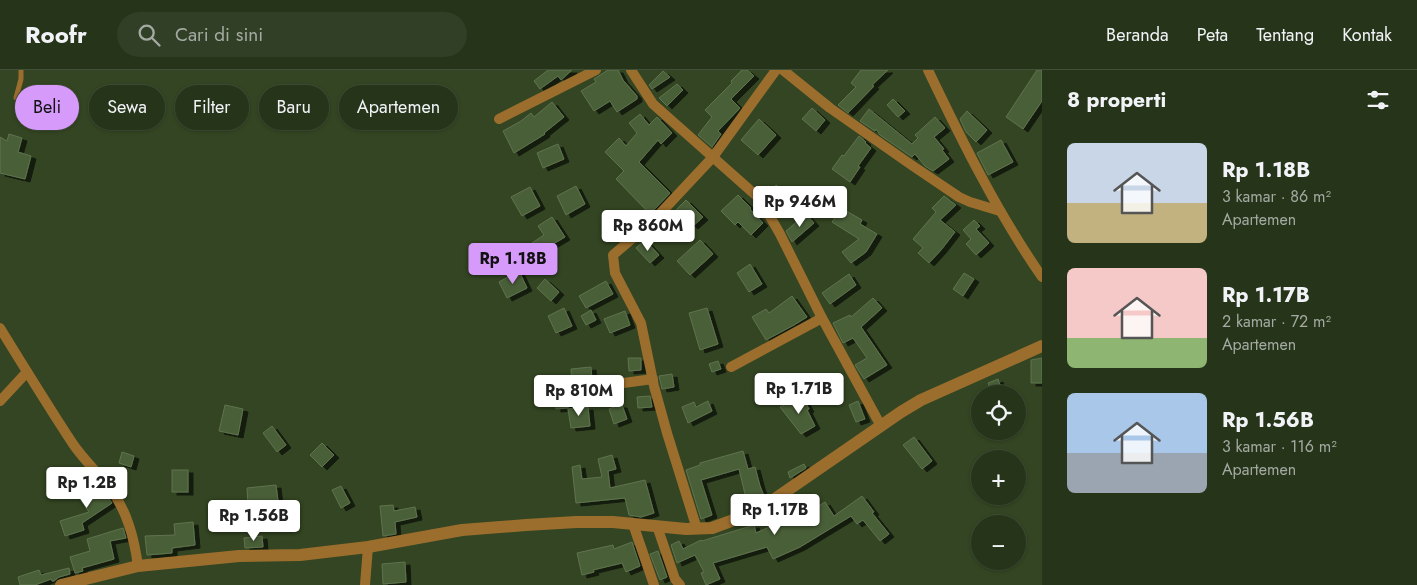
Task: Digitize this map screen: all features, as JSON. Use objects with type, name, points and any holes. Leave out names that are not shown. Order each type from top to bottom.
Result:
[{"type":"street","points":[[500,119],[596,70]]},
{"type":"street","points":[[631,70],[653,104],[760,199],[881,426]]},
{"type":"street","points":[[697,529],[667,433],[653,379],[642,323],[615,273],[613,255],[654,220],[713,157],[776,70]]},
{"type":"street","points":[[783,70],[830,108],[959,197],[1000,211]]},
{"type":"street","points":[[928,70],[1000,211],[1042,277]]},
{"type":"street","points":[[731,368],[822,318]]},
{"type":"street","points":[[0,328],[76,448],[110,489],[125,513],[134,540],[138,566]]},
{"type":"street","points":[[60,585],[138,566],[238,556],[300,555],[368,547],[462,530],[526,524],[613,522],[686,529],[712,528],[739,518],[769,503],[921,400],[1042,346]]},
{"type":"street","points":[[0,401],[27,372]]},
{"type":"street","points":[[550,394],[653,379]]},
{"type":"street","points":[[633,524],[654,585]]},
{"type":"street","points":[[657,526],[675,579],[680,585]]},
{"type":"street","points":[[365,585],[368,547]]},
{"type":"lane","points":[[20,85],[22,79],[21,70]]},
{"type":"building","points":[[548,70],[572,70],[561,80],[558,76],[540,89],[534,81]]},
{"type":"building","points":[[608,70],[618,70],[623,80],[637,96],[637,99],[617,112],[610,101],[594,111],[581,91],[596,82],[594,79]]},
{"type":"building","points":[[742,70],[747,70],[754,76],[731,99],[740,108],[718,131],[721,134],[712,147],[698,135],[712,117],[705,110]]},
{"type":"building","points":[[861,70],[888,70],[848,113],[838,105],[856,87],[851,83]]},
{"type":"building","points":[[1037,70],[1042,70],[1042,101],[1023,129],[1006,117]]},
{"type":"building","points":[[663,71],[670,77],[652,89],[649,85]]},
{"type":"building","points":[[677,84],[683,90],[667,106],[659,98]]},
{"type":"building","points":[[893,99],[905,111],[898,117],[887,105]]},
{"type":"building","points":[[552,102],[564,117],[545,134],[514,153],[503,131],[531,113],[534,117]]},
{"type":"building","points":[[812,108],[825,120],[816,131],[802,119]]},
{"type":"building","points":[[869,109],[912,144],[918,138],[915,135],[935,117],[945,128],[934,137],[944,149],[942,150],[949,159],[933,171],[925,166],[915,154],[912,157],[880,135],[876,129],[875,131],[860,121]]},
{"type":"building","points":[[967,111],[987,130],[976,142],[966,132],[960,119]]},
{"type":"building","points":[[640,114],[649,125],[657,117],[672,133],[661,144],[658,140],[639,162],[670,193],[650,214],[616,179],[624,171],[605,152],[619,138],[626,146],[637,133],[629,123]]},
{"type":"building","points":[[759,119],[776,135],[758,155],[741,140]]},
{"type":"building","points":[[9,134],[22,138],[18,152],[31,156],[25,179],[0,173],[0,137],[7,141]]},
{"type":"building","points":[[859,136],[871,148],[858,166],[860,167],[850,182],[832,169]]},
{"type":"building","points":[[1001,140],[1013,162],[988,175],[977,153]]},
{"type":"building","points":[[558,144],[564,159],[543,168],[537,153]]},
{"type":"building","points":[[776,185],[785,192],[773,207],[767,197]]},
{"type":"building","points":[[576,186],[585,204],[566,215],[557,196]]},
{"type":"building","points":[[530,187],[540,206],[522,216],[511,197]]},
{"type":"building","points":[[738,195],[763,223],[751,235],[738,222],[735,225],[721,211]]},
{"type":"building","points":[[944,196],[956,205],[940,220],[955,232],[929,263],[918,253],[923,248],[913,239],[936,212],[932,208]]},
{"type":"building","points":[[686,200],[703,217],[693,226],[676,210]]},
{"type":"building","points":[[841,208],[862,220],[860,224],[877,234],[866,252],[851,263],[842,252],[859,239],[832,222]]},
{"type":"building","points":[[806,214],[814,223],[792,242],[786,231]]},
{"type":"building","points":[[552,217],[565,237],[548,247],[551,252],[542,257],[532,243],[544,235],[538,226]]},
{"type":"building","points":[[974,220],[980,226],[976,229],[989,243],[976,255],[966,244],[971,239],[963,230]]},
{"type":"building","points":[[645,240],[659,255],[650,263],[636,248]]},
{"type":"building","points":[[700,240],[713,254],[690,275],[677,261]]},
{"type":"building","points":[[750,264],[762,284],[749,292],[737,273]]},
{"type":"building","points":[[519,271],[527,288],[507,298],[499,282]]},
{"type":"building","points":[[964,273],[974,279],[963,296],[953,289]]},
{"type":"building","points":[[849,274],[856,285],[830,304],[822,293]]},
{"type":"building","points":[[545,279],[559,292],[551,301],[537,288]]},
{"type":"building","points":[[606,281],[613,294],[586,308],[579,296]]},
{"type":"building","points":[[792,296],[807,317],[766,340],[752,317],[766,309],[769,313]]},
{"type":"building","points":[[873,298],[882,308],[861,327],[887,365],[864,379],[855,365],[867,358],[853,338],[843,343],[833,323],[850,315],[851,317]]},
{"type":"building","points":[[564,308],[572,326],[556,333],[548,316]]},
{"type":"building","points":[[707,308],[718,344],[700,350],[689,313]]},
{"type":"building","points":[[591,310],[596,320],[586,325],[581,316]]},
{"type":"building","points":[[625,311],[630,325],[610,333],[604,319]]},
{"type":"building","points":[[628,358],[641,358],[641,370],[629,371]]},
{"type":"building","points":[[1042,358],[1042,383],[1031,383],[1031,360]]},
{"type":"building","points":[[718,361],[721,369],[712,372],[709,364]]},
{"type":"building","points":[[591,367],[592,380],[572,383],[571,369]]},
{"type":"building","points":[[672,374],[674,387],[662,389],[659,376]]},
{"type":"building","points":[[998,379],[1000,385],[989,385],[988,383]]},
{"type":"building","points":[[650,396],[652,407],[638,408],[637,397]]},
{"type":"building","points":[[802,396],[815,426],[801,434],[780,407]]},
{"type":"building","points":[[566,398],[568,408],[556,409],[555,399]]},
{"type":"building","points":[[708,401],[712,411],[688,423],[682,407],[694,402],[696,407]]},
{"type":"building","points":[[858,401],[865,419],[856,422],[849,405]]},
{"type":"building","points":[[225,405],[243,409],[238,435],[219,431]]},
{"type":"building","points":[[622,405],[627,419],[614,424],[609,409]]},
{"type":"building","points":[[588,407],[590,426],[571,428],[568,409]]},
{"type":"building","points":[[272,426],[286,445],[277,452],[263,433]]},
{"type":"building","points":[[914,437],[932,461],[922,469],[903,445]]},
{"type":"building","points":[[322,443],[334,455],[322,467],[310,455]]},
{"type":"building","points":[[743,451],[748,469],[755,467],[764,496],[737,510],[733,498],[745,494],[739,469],[701,480],[712,515],[701,519],[686,470],[700,465],[700,463]]},
{"type":"building","points":[[122,452],[134,456],[131,467],[119,463]]},
{"type":"building","points":[[612,455],[616,469],[608,471],[610,488],[645,480],[654,513],[641,517],[629,515],[625,498],[576,503],[572,467],[580,465],[582,479],[602,477],[598,459]]},
{"type":"building","points":[[804,464],[806,468],[790,478],[788,472]]},
{"type":"building","points":[[172,470],[188,470],[188,492],[172,492]]},
{"type":"building","points":[[97,483],[112,503],[82,523],[84,530],[65,536],[60,521],[89,512],[78,496]]},
{"type":"building","points":[[276,485],[278,501],[248,505],[247,488]]},
{"type":"building","points":[[341,486],[350,503],[341,508],[332,490]]},
{"type":"building","points":[[862,496],[874,512],[872,513],[889,534],[880,541],[863,520],[857,524],[851,516],[800,547],[773,559],[767,547],[713,563],[720,579],[706,585],[701,573],[704,572],[695,555],[677,563],[671,545],[679,541],[683,549],[701,540],[754,525],[756,533],[785,520],[784,518],[799,510],[803,516],[825,502],[834,516]]},
{"type":"building","points":[[393,505],[394,511],[415,507],[417,517],[395,522],[396,534],[383,536],[380,506]]},
{"type":"building","points":[[193,522],[195,545],[172,548],[172,553],[147,555],[145,536],[175,535],[174,524]]},
{"type":"building","points":[[123,528],[126,538],[110,541],[114,559],[82,568],[83,571],[75,573],[70,557],[90,551],[87,539]]},
{"type":"building","points":[[262,536],[263,547],[245,548],[244,538]]},
{"type":"building","points":[[632,542],[640,566],[626,572],[622,563],[593,570],[594,572],[582,575],[577,553],[613,545],[614,549]]},
{"type":"building","points":[[658,551],[667,577],[660,580],[650,554]]},
{"type":"building","points":[[405,562],[406,582],[383,584],[382,564]]},
{"type":"building","points":[[69,568],[70,574],[59,577],[54,581],[51,579],[35,585],[20,585],[18,577],[39,570],[41,575]]}]
